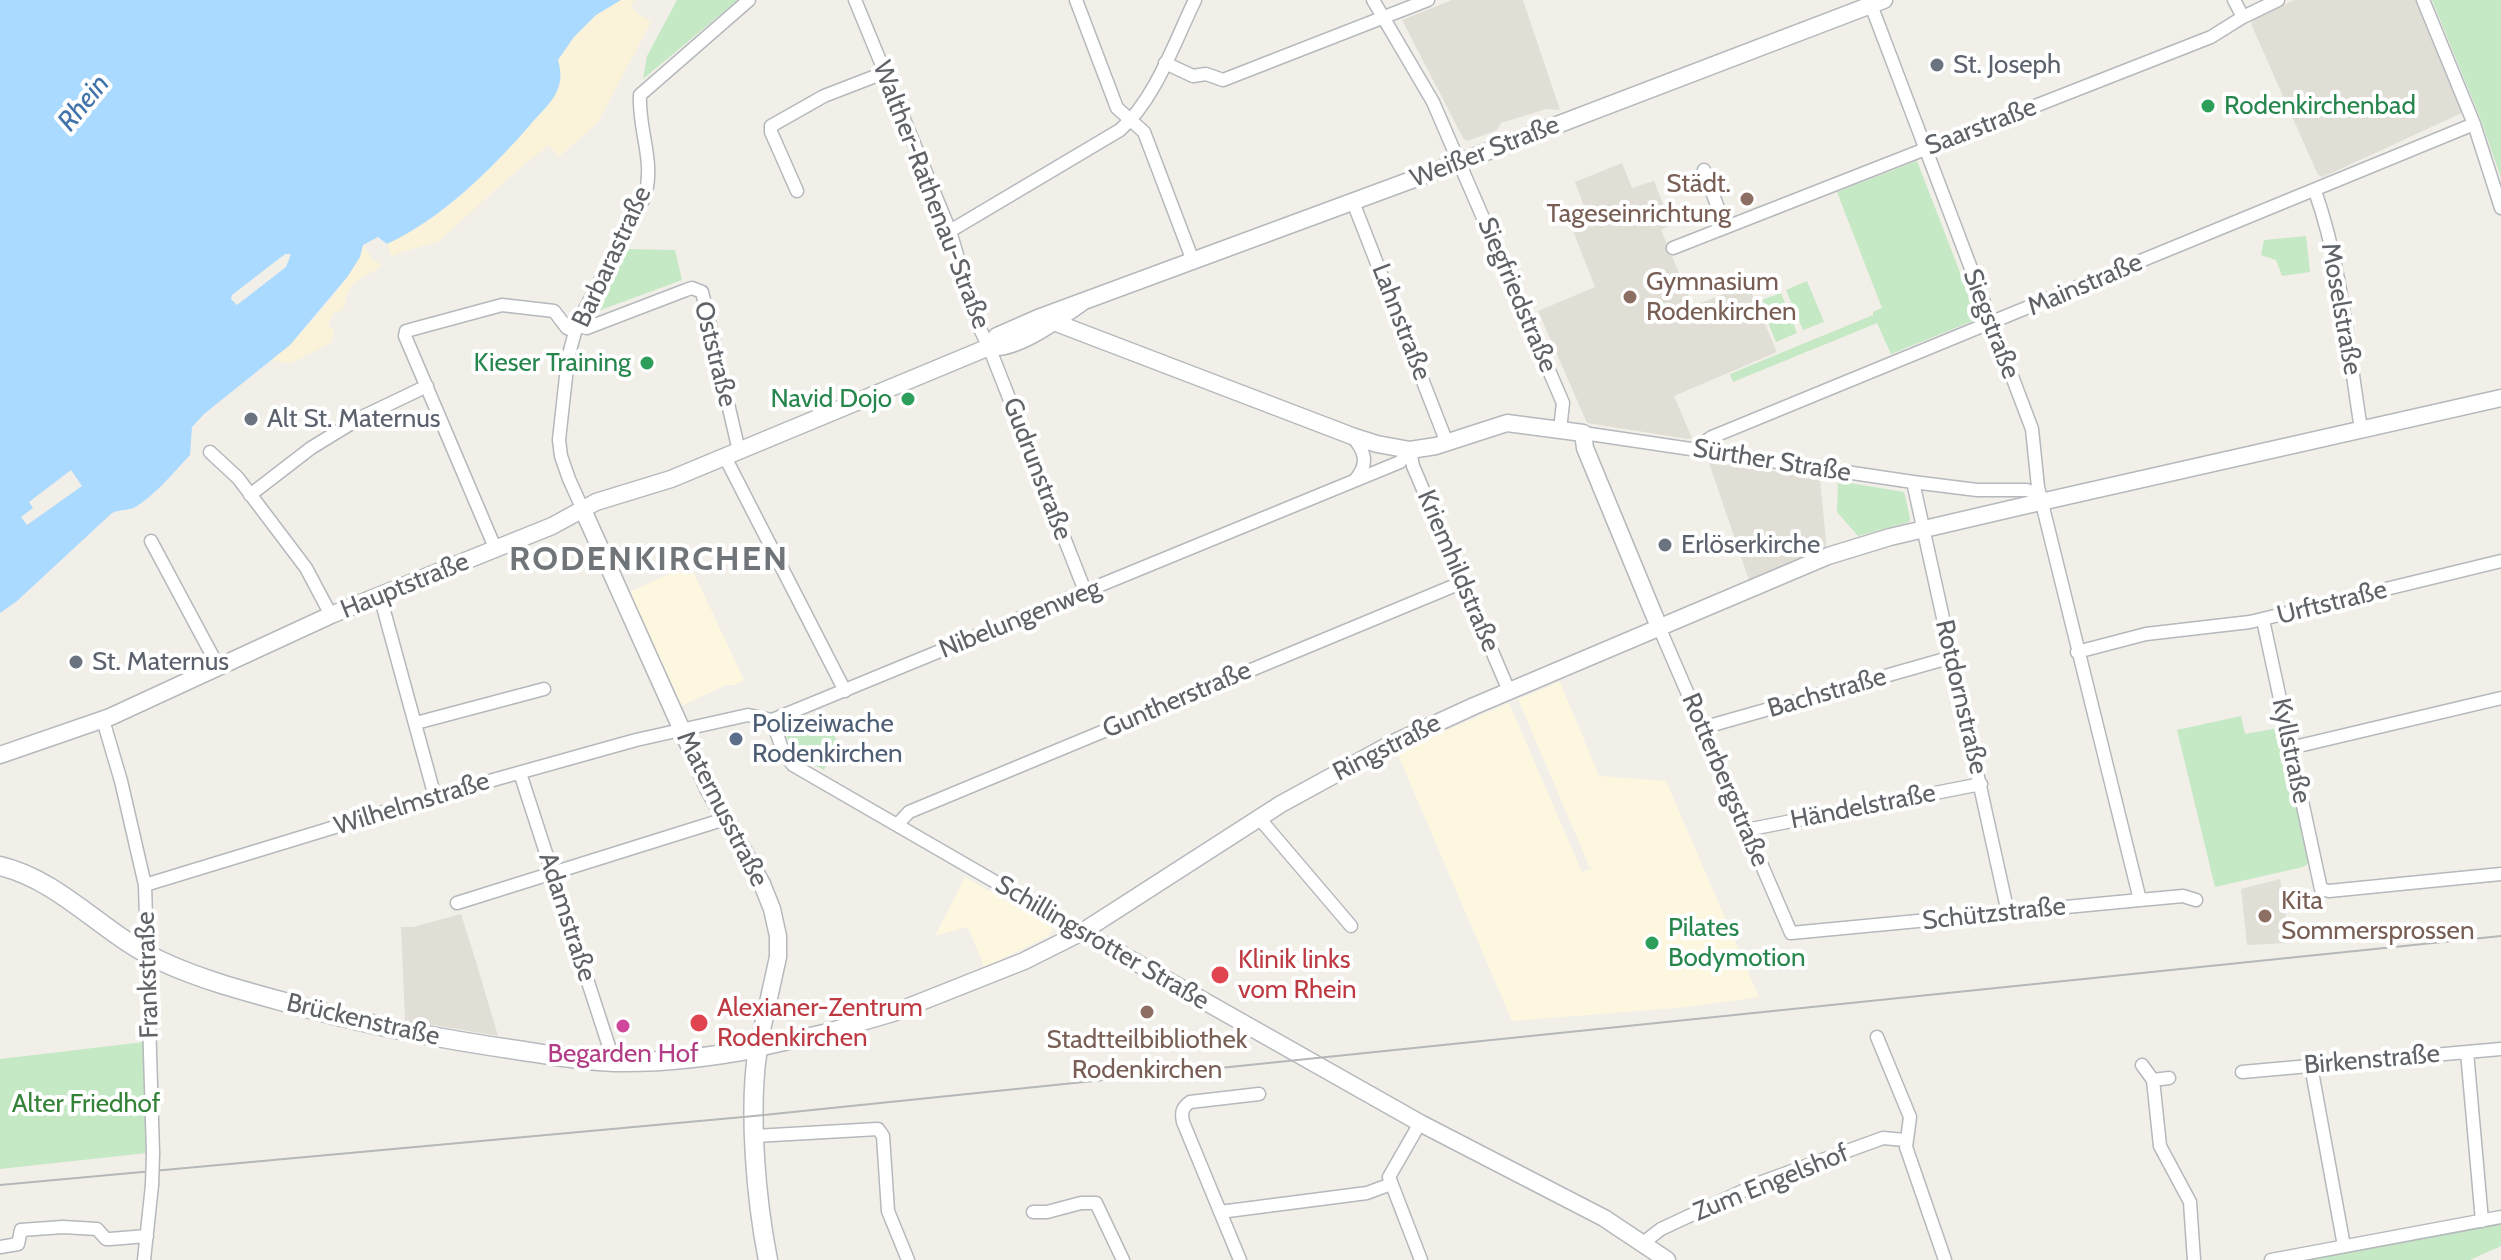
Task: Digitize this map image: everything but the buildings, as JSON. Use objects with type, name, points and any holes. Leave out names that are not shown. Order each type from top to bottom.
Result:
[{"type":"main road","name":"Brückenstraße","points":[[0,866],[53,890],[149,955],[248,992],[387,1028],[466,1043],[614,1062],[758,1048]]},
{"type":"main road","name":"Maternusstraße","points":[[758,1048],[754,1079],[755,1130],[759,1199],[768,1260]]},
{"type":"street","name":"Barbarastraße","points":[[583,510],[569,479],[559,440],[568,358],[576,329],[645,196],[650,180],[650,159],[640,95],[749,0]]},
{"type":"street","name":"Walther-Rathenau-Straße","points":[[855,0],[950,231],[977,323],[989,347]]},
{"type":"street","points":[[1076,0],[1117,108],[1144,132],[1193,261]]},
{"type":"street","points":[[950,231],[1120,130],[1131,120],[1165,63],[1195,0]]},
{"type":"street","name":"Siegfriedstraße","points":[[1373,0],[1433,102],[1460,162],[1563,403],[1560,429]]},
{"type":"street","points":[[1165,63],[1193,76],[1206,74],[1223,80],[1428,0]]},
{"type":"street","points":[[2234,0],[2243,17]]},
{"type":"street","name":"Saarstraße","points":[[1673,248],[2211,37],[2278,0]]},
{"type":"street","points":[[2423,0],[2474,124],[2501,208]]},
{"type":"street","name":"Siegstraße","points":[[1878,3],[1926,149],[2032,429],[2038,487],[2140,900]]},
{"type":"street","name":"Weißer Straße","points":[[1046,320],[1084,301],[1878,3]]},
{"type":"street","points":[[797,191],[771,126],[824,96],[886,72]]},
{"type":"street","name":"Mainstraße","points":[[1700,449],[1712,437],[1991,325],[2474,124]]},
{"type":"street","points":[[1704,170],[1725,227]]},
{"type":"street","name":"Moselstraße","points":[[2315,191],[2338,275],[2361,429]]},
{"type":"street","name":"Lahnstraße","points":[[1353,202],[1447,443]]},
{"type":"street","name":"Oststraße","points":[[576,329],[587,328],[692,288],[702,292],[732,454]]},
{"type":"street","points":[[1079,332],[1074,320],[1084,301]]},
{"type":"street","points":[[496,550],[405,336],[406,331],[483,308],[511,305],[554,311],[567,328],[576,329]]},
{"type":"street","name":"Sürther Straße","points":[[1046,320],[1352,436],[1410,450],[1447,443],[1507,423],[1913,482],[1977,490],[2027,490],[2042,501],[2501,398]]},
{"type":"street","name":"Hauptstraße","points":[[989,347],[997,336],[1046,320]]},
{"type":"street","name":"Hauptstraße","points":[[1030,335],[1046,320]]},
{"type":"street","name":"Hauptstraße","points":[[0,755],[103,720],[331,615],[496,550],[613,495],[671,479],[989,347],[1008,345],[1030,335],[1047,332],[1079,332]]},
{"type":"street","name":"Gudrunstraße","points":[[989,347],[1085,591]]},
{"type":"street","points":[[250,495],[311,448],[360,418],[427,386]]},
{"type":"street","points":[[1583,433],[1585,448],[1659,627]]},
{"type":"street","points":[[1352,436],[1361,446],[1365,458],[1363,470],[1354,481]]},
{"type":"street","name":"Nibelungenweg","points":[[681,730],[748,715],[772,720],[1400,462],[1410,450]]},
{"type":"street","name":"Kriemhildstraße","points":[[1410,450],[1413,466],[1509,691]]},
{"type":"street","points":[[210,452],[238,478],[312,577],[331,615]]},
{"type":"street","points":[[732,454],[845,691]]},
{"type":"street","name":"Rotdornstraße","points":[[1913,482],[2008,913]]},
{"type":"street","name":"Ringstraße","points":[[758,1048],[841,1029],[995,974],[1082,932],[1259,818],[1376,751],[1659,627],[1828,556],[1922,529],[2042,501]]},
{"type":"street","name":"Maternusstraße","points":[[583,510],[681,730],[766,892],[778,936],[777,962],[758,1048]]},
{"type":"street","points":[[151,541],[219,668]]},
{"type":"street","name":"Urftstraße","points":[[2077,652],[2140,636],[2263,620],[2501,561]]},
{"type":"street","name":"Guntherstraße","points":[[897,825],[909,812],[1463,582]]},
{"type":"street","points":[[380,596],[435,797]]},
{"type":"street","name":"Kyllstraße","points":[[2263,620],[2321,889],[2329,891],[2501,874]]},
{"type":"street","name":"Rotterbergstraße","points":[[1659,627],[1791,933]]},
{"type":"street","name":"Bachstraße","points":[[1702,728],[1952,657]]},
{"type":"street","points":[[416,723],[544,689]]},
{"type":"street","points":[[2290,748],[2501,698]]},
{"type":"street","name":"Frankstraße","points":[[103,720],[145,885],[153,1153],[144,1260]]},
{"type":"street","name":"Schillingsrotter Straße","points":[[772,720],[789,762],[1420,1123],[1604,1218],[1667,1260]]},
{"type":"street","name":"Wilhelmstraße","points":[[145,885],[435,797],[681,730]]},
{"type":"street","name":"Adamstraße","points":[[520,773],[614,1062]]},
{"type":"street","name":"Händelstraße","points":[[1746,830],[1981,784]]},
{"type":"street","points":[[1259,818],[1351,926]]},
{"type":"street","points":[[457,903],[725,819]]},
{"type":"street","name":"Schützstraße","points":[[1791,933],[2183,896],[2196,900]]},
{"type":"street","points":[[1867,1057],[1879,1044],[1910,1117],[1905,1140],[1945,1260]]},
{"type":"street","name":"Birkenstraße","points":[[2242,1072],[2501,1049]]},
{"type":"street","points":[[2467,1052],[2482,1221]]},
{"type":"street","points":[[2142,1065],[2153,1080],[2160,1146],[2190,1202],[2194,1260]]},
{"type":"street","points":[[2311,1066],[2344,1246]]},
{"type":"street","points":[[2153,1080],[2169,1078]]},
{"type":"street","points":[[1240,1260],[1181,1113],[1190,1102],[1259,1094]]},
{"type":"street","points":[[1420,1123],[1389,1177],[1421,1260]]},
{"type":"street","points":[[755,1130],[878,1129],[883,1136],[888,1211],[908,1260]]},
{"type":"street","name":"Zum Engelshof","points":[[1643,1243],[1661,1229],[1762,1182],[1883,1138],[1905,1140]]},
{"type":"street","points":[[1220,1212],[1367,1193],[1391,1184]]},
{"type":"street","points":[[1033,1212],[1096,1203],[1123,1260]]},
{"type":"street","points":[[2271,1260],[2501,1217]]},
{"type":"street","points":[[0,1247],[18,1244],[21,1230],[63,1227],[97,1229],[106,1239],[147,1236]]},
{"type":"shaded area","points":[[1452,0],[1523,0],[1560,110],[1546,109],[1501,123],[1497,130],[1467,141],[1463,138],[1402,20]]},
{"type":"shaded area","points":[[2295,0],[2417,0],[2464,112],[2323,177],[2318,175],[2251,24],[2255,16]]},
{"type":"shaded area","name":"Gymnasium Rodenkirchen","points":[[1622,163],[1632,188],[1654,181],[1671,225],[1661,230],[1693,306],[1748,285],[1777,352],[1674,396],[1692,438],[1688,439],[1587,423],[1538,311],[1595,287],[1566,213],[1584,206],[1575,182]]},
{"type":"shaded area","points":[[1708,460],[1820,479],[1827,552],[1750,583]]},
{"type":"shaded area","points":[[690,565],[744,680],[679,707],[627,593]]},
{"type":"shaded area","points":[[1560,682],[1599,776],[1666,781],[1759,997],[1688,1007],[1512,1021],[1397,752],[1509,703],[1582,872],[1593,868],[1589,866],[1518,699]]},
{"type":"shaded area","points":[[965,877],[1053,928],[1048,937],[984,967],[968,927],[935,936]]},
{"type":"shaded area","name":"Kita Sommersprossen","points":[[2280,879],[2290,943],[2247,945],[2241,889]]},
{"type":"shaded area","points":[[461,914],[498,1036],[405,1020],[401,927],[413,927]]},
{"type":"green space","points":[[677,0],[738,0],[643,79],[647,56]]},
{"type":"green space","points":[[2432,0],[2501,0],[2501,178],[2481,120]]},
{"type":"green space","points":[[1917,161],[1978,319],[1891,354],[1877,323],[1733,382],[1730,374],[1873,315],[1882,308],[1837,192]]},
{"type":"green space","points":[[2306,236],[2310,272],[2282,276],[2276,260],[2261,255],[2264,240]]},
{"type":"green space","points":[[626,249],[675,250],[682,280],[598,311],[597,308]]},
{"type":"green space","points":[[1807,281],[1824,322],[1803,330],[1786,290]]},
{"type":"green space","points":[[1781,293],[1797,333],[1776,342],[1759,301]]},
{"type":"green space","points":[[1838,481],[1904,492],[1909,522],[1858,536],[1837,512]]},
{"type":"green space","points":[[820,715],[823,723],[829,723],[837,742],[824,770],[799,755],[784,731]]},
{"type":"green space","points":[[2241,716],[2245,734],[2278,728],[2309,863],[2215,887],[2177,730]]},
{"type":"green space","name":"Alter Friedhof","points":[[144,1042],[147,1153],[0,1169],[0,1059]]},
{"type":"green space","points":[[2501,1223],[2501,1246],[2470,1260],[2304,1260]]},
{"type":"sand","points":[[621,0],[635,0],[631,5],[634,11],[651,22],[598,122],[559,157],[549,145],[438,242],[392,257],[387,244],[435,216],[457,199],[517,140],[553,98],[558,89],[541,23],[596,15]]},
{"type":"sand","points":[[363,245],[374,261],[381,264],[380,268],[356,281],[348,291],[345,306],[333,313],[328,327],[334,329],[331,343],[290,364],[272,360],[311,323],[338,290],[358,259]]},
{"type":"water","name":"Rhein","points":[[0,0],[621,0],[596,15],[574,37],[558,60],[560,79],[552,100],[482,176],[446,207],[407,234],[387,244],[378,237],[363,245],[360,257],[348,276],[290,345],[192,427],[190,455],[165,482],[137,506],[112,513],[0,613]]},
{"type":"pier","points":[[285,254],[291,254],[286,267],[237,305],[231,299],[232,295]]},
{"type":"pier","points":[[71,470],[82,486],[27,525],[21,517],[33,508],[29,502]]},
{"type":"tram line","points":[[0,1185],[754,1116],[2501,936]]},
{"type":"place","name":"St. Joseph","points":[[1937,65]]},
{"type":"place","name":"Rodenkirchenbad","points":[[2208,106]]},
{"type":"place","name":"Städt. Tageseinrichtung","points":[[1747,199]]},
{"type":"place","name":"Gymnasium Rodenkirchen","points":[[1630,297]]},
{"type":"place","name":"Kieser Training","points":[[647,363]]},
{"type":"place","name":"Navid Dojo","points":[[908,399]]},
{"type":"place","name":"Alt St. Maternus","points":[[251,419]]},
{"type":"place","name":"Erlöserkirche","points":[[1665,545]]},
{"type":"place","name":"St. Maternus","points":[[76,662]]},
{"type":"place","name":"Polizeiwache Rodenkirchen","points":[[736,739]]},
{"type":"place","name":"Kita Sommersprossen","points":[[2265,916]]},
{"type":"place","name":"Pilates Bodymotion","points":[[1652,943]]},
{"type":"place","name":"Klinik links vom Rhein","points":[[1220,975]]},
{"type":"place","name":"Stadtteilbibliothek Rodenkirchen","points":[[1147,1012]]},
{"type":"place","name":"Alexianer-Zentrum Rodenkirchen","points":[[699,1023]]},
{"type":"place","name":"Begarden Hof","points":[[623,1026]]},
{"type":"district","name":"RODENKIRCHEN","points":[[649,560]]}]
